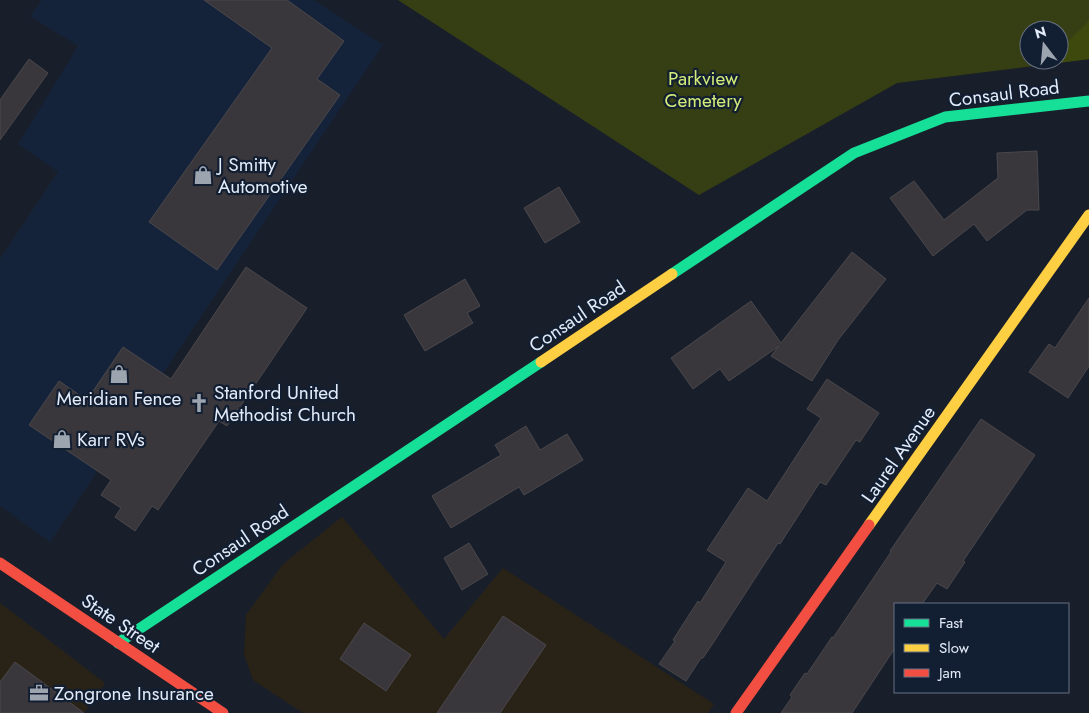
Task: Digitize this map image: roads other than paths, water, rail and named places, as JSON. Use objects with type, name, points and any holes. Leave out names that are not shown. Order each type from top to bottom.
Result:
[{"type":"street","name":"Consaul Road","points":[[118,642],[854,153],[945,117],[1089,101]]},
{"type":"street","name":"Laurel Avenue","points":[[736,713],[1089,215]]},
{"type":"street","name":"State Street","points":[[0,563],[222,713]]},
{"type":"place","name":"J Smitty Automotive","points":[[203,175]]},
{"type":"place","name":"Meridian Fence","points":[[119,374]]},
{"type":"place","name":"Stanford United Methodist Church","points":[[199,403]]},
{"type":"place","name":"Karr RVs","points":[[62,439]]},
{"type":"place","name":"Zongrone Insurance","points":[[39,693]]},
{"type":"park label","name":"Parkview Cemetery","points":[[703,89]]}]
